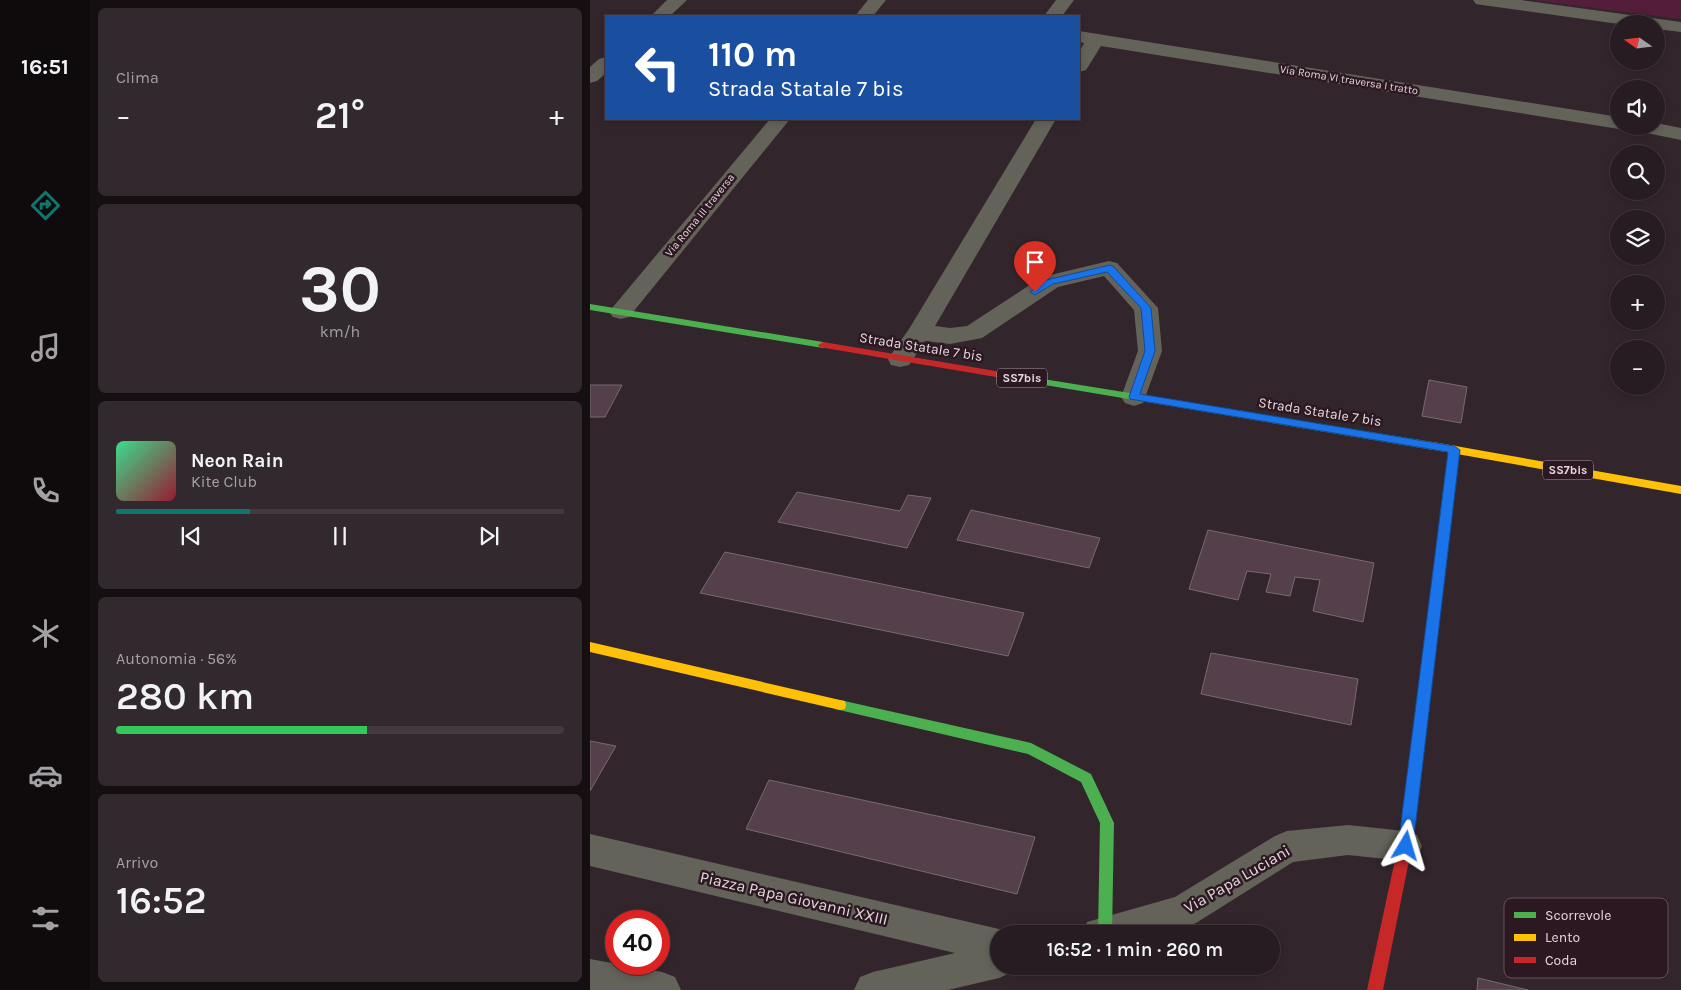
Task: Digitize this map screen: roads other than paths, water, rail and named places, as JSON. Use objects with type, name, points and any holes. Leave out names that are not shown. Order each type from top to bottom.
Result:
[{"type":"main road","name":"Strada Statale 7 bis","points":[[590,307],[1454,450]]},
{"type":"main road","name":"SS7bis","points":[[1454,450],[1681,490]]},
{"type":"main road","points":[[1374,990],[1406,846],[1454,450]]},
{"type":"main road","points":[[590,647],[1031,749],[1086,778],[1107,823],[1102,925]]},
{"type":"street","points":[[661,15],[678,0]]},
{"type":"street","points":[[865,15],[877,0]]},
{"type":"street","points":[[1054,15],[1064,0]]},
{"type":"street","points":[[1482,0],[1610,18]]},
{"type":"street","points":[[1665,25],[1681,27]]},
{"type":"street","points":[[1080,62],[1087,38]]},
{"type":"street","name":"Via Roma VI traversa I tratto","points":[[1087,38],[1610,122]]},
{"type":"street","points":[[590,78],[605,64]]},
{"type":"street","name":"Via Roma III traversa","points":[[621,312],[779,120]]},
{"type":"street","points":[[900,358],[919,332],[1045,120]]},
{"type":"street","points":[[1665,131],[1681,134]]},
{"type":"street","points":[[919,332],[950,336],[973,333],[1050,282],[1110,268],[1146,308],[1150,351],[1134,397]]},
{"type":"street","name":"Via Papa Luciani","points":[[1133,925],[1183,912],[1287,847],[1348,840],[1406,846]]},
{"type":"street","name":"Piazza Papa Giovanni XXIII","points":[[590,850],[990,944]]},
{"type":"street","points":[[874,990],[990,962]]},
{"type":"street","points":[[590,977],[662,990]]}]
